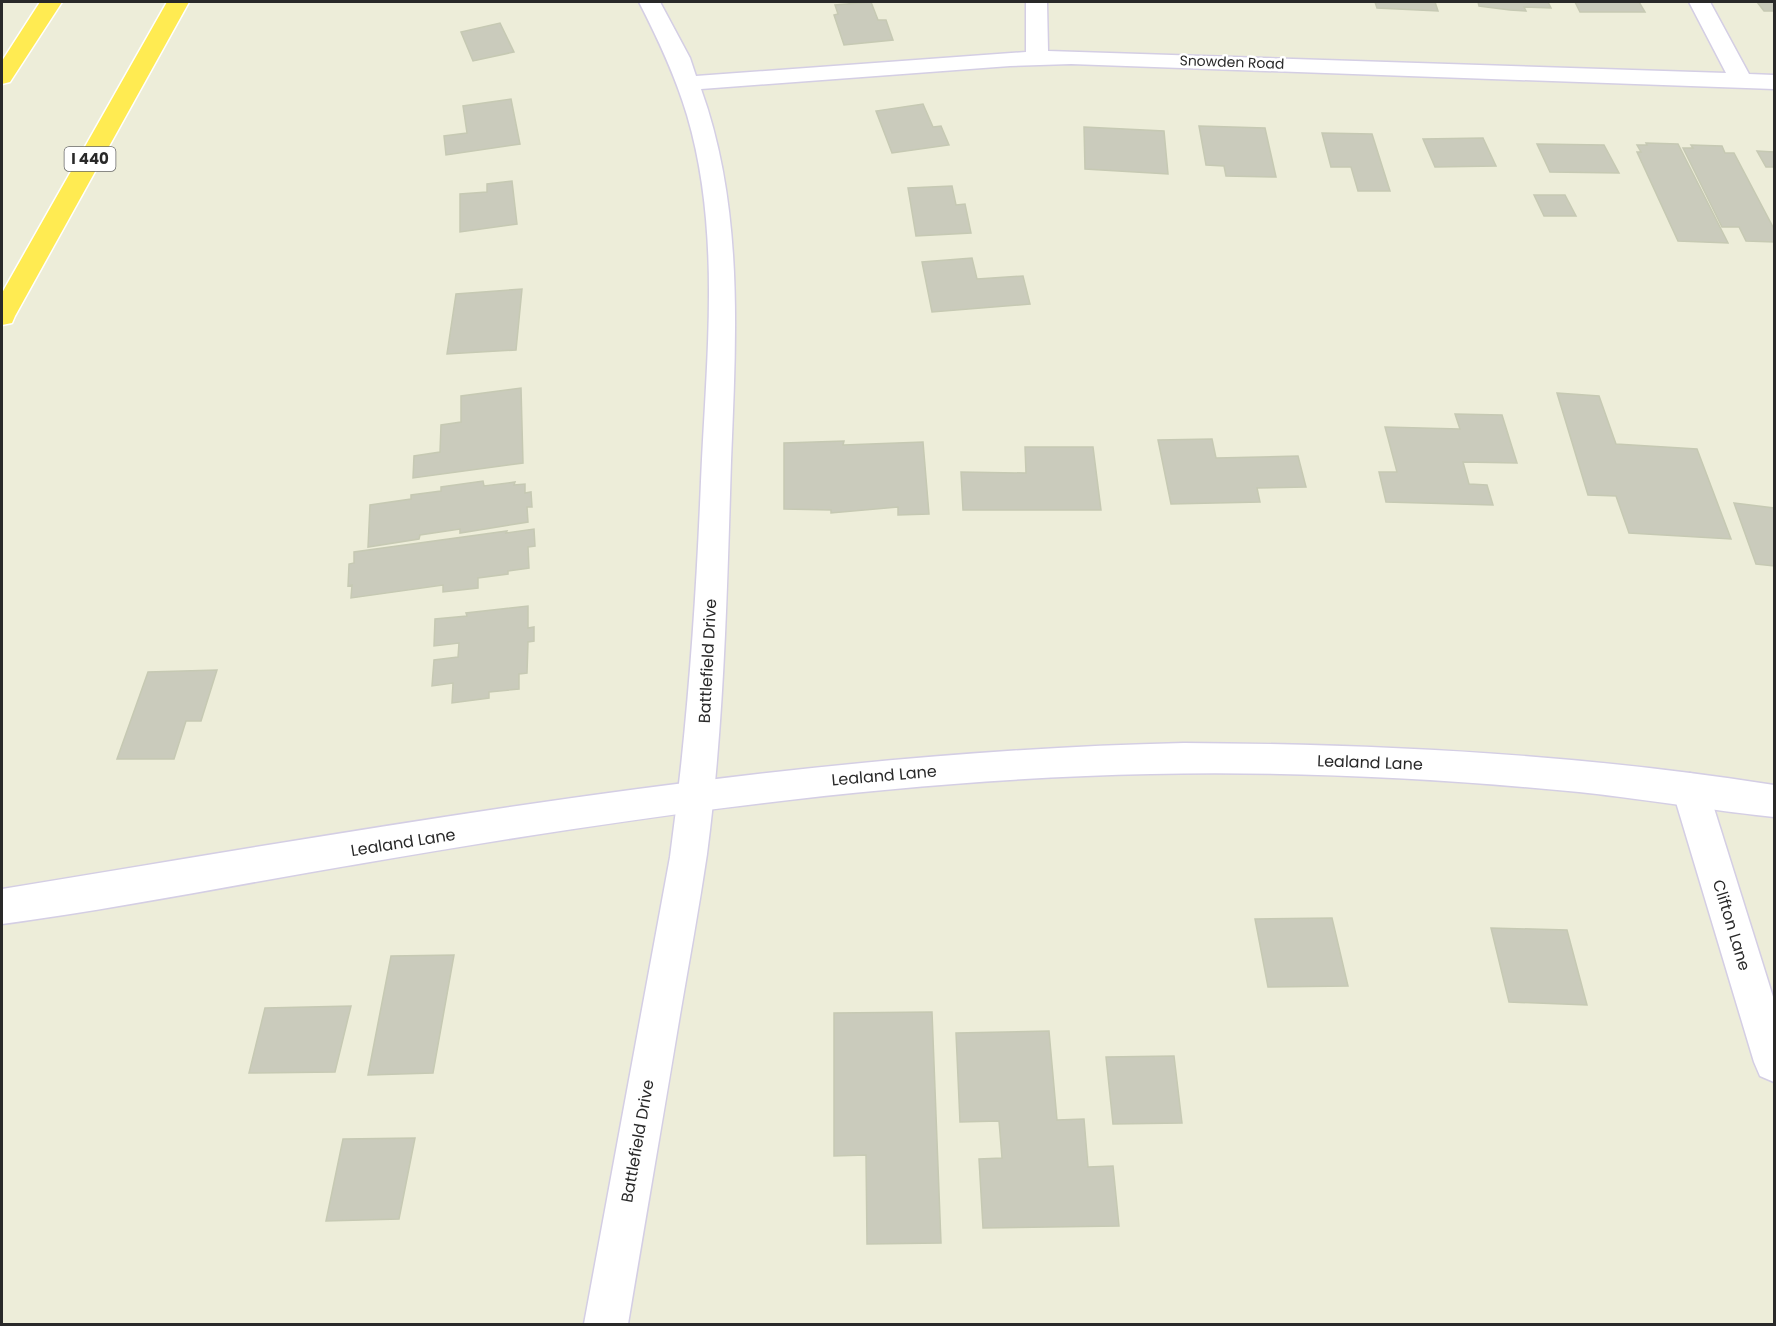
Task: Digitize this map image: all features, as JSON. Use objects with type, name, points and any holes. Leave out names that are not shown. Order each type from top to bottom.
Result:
[{"type":"highway","points":[[2,77],[51,2]]},
{"type":"highway","name":"I 440","points":[[2,316],[178,2]]},
{"type":"street","name":"Battlefield Drive","points":[[606,1324],[688,857],[710,647],[722,264],[720,229],[713,177],[702,124],[689,83],[668,33],[650,2]]},
{"type":"street","points":[[1036,2],[1037,58]]},
{"type":"street","points":[[1700,2],[1741,81]]},
{"type":"street","name":"Snowden Road","points":[[689,83],[1037,58],[1106,57],[1774,82]]},
{"type":"street","name":"Lealand Lane","points":[[2,907],[696,794],[990,766],[1182,758],[1388,761],[1628,781],[1774,801]]},
{"type":"street","name":"Clifton Lane","points":[[1690,789],[1774,1062]]},
{"type":"building","points":[[871,2],[878,20],[886,20],[893,40],[844,45],[834,15],[838,14],[835,5]]},
{"type":"building","points":[[1375,2],[1435,2],[1438,11],[1377,8]]},
{"type":"building","points":[[1478,2],[1548,2],[1551,8],[1524,7],[1526,11],[1510,10],[1479,6]]},
{"type":"building","points":[[1575,2],[1639,2],[1645,12],[1580,12]]},
{"type":"building","points":[[1757,2],[1774,2],[1774,11],[1764,11]]},
{"type":"building","points":[[500,23],[514,52],[473,61],[461,32]]},
{"type":"building","points":[[511,99],[520,144],[446,155],[444,136],[467,133],[463,106]]},
{"type":"building","points":[[923,104],[933,127],[941,126],[949,145],[892,153],[876,111]]},
{"type":"building","points":[[1199,126],[1265,128],[1276,177],[1226,176],[1224,166],[1206,165]]},
{"type":"building","points":[[1084,127],[1164,131],[1168,174],[1085,169]]},
{"type":"building","points":[[1322,133],[1372,134],[1390,191],[1358,191],[1351,167],[1331,167]]},
{"type":"building","points":[[1483,138],[1496,166],[1435,167],[1423,139]]},
{"type":"building","points":[[1646,143],[1678,144],[1728,243],[1678,241],[1637,152],[1641,152],[1637,145],[1647,145]]},
{"type":"building","points":[[1537,144],[1604,145],[1619,173],[1550,172]]},
{"type":"building","points":[[1691,145],[1722,146],[1725,153],[1734,153],[1774,229],[1774,242],[1746,241],[1739,227],[1722,227],[1683,148],[1693,148]]},
{"type":"building","points":[[1757,151],[1774,152],[1774,167],[1766,167]]},
{"type":"building","points":[[512,181],[517,224],[460,232],[460,194],[487,192],[487,184]]},
{"type":"building","points":[[952,186],[956,205],[965,204],[971,233],[916,236],[908,188]]},
{"type":"building","points":[[1534,195],[1565,195],[1576,216],[1544,216]]},
{"type":"building","points":[[972,258],[977,279],[1023,276],[1030,304],[932,312],[922,262]]},
{"type":"building","points":[[522,289],[516,350],[447,354],[456,294]]},
{"type":"building","points":[[521,388],[523,463],[413,478],[414,456],[440,452],[441,425],[461,422],[461,396]]},
{"type":"building","points":[[1557,393],[1599,396],[1616,444],[1697,449],[1731,539],[1629,533],[1616,496],[1588,495]]},
{"type":"building","points":[[1455,414],[1502,415],[1517,463],[1463,462],[1469,484],[1487,485],[1493,505],[1386,502],[1379,472],[1397,472],[1385,427],[1460,429]]},
{"type":"building","points":[[1212,439],[1216,458],[1298,456],[1306,487],[1257,488],[1260,502],[1171,504],[1158,440]]},
{"type":"building","points":[[844,441],[843,445],[923,442],[929,514],[898,515],[898,507],[831,513],[831,510],[784,509],[784,443]]},
{"type":"building","points":[[1025,447],[1093,447],[1101,510],[963,510],[961,472],[1026,473]]},
{"type":"building","points":[[483,481],[484,486],[515,482],[514,485],[525,484],[525,493],[531,492],[532,507],[527,507],[528,522],[460,533],[460,529],[420,535],[419,539],[368,547],[370,505],[411,499],[411,495],[441,491],[441,487]]},
{"type":"building","points":[[1734,503],[1774,508],[1774,566],[1756,564]]},
{"type":"building","points":[[534,529],[535,546],[528,547],[529,568],[508,571],[508,574],[478,578],[478,588],[443,592],[443,585],[351,598],[352,585],[348,586],[349,564],[354,563],[354,552]]},
{"type":"building","points":[[528,606],[528,628],[534,627],[534,641],[528,642],[527,673],[519,674],[519,689],[489,692],[489,698],[452,703],[453,683],[432,686],[434,660],[458,657],[459,643],[434,646],[435,619]]},
{"type":"building","points":[[217,670],[201,721],[186,721],[174,759],[117,759],[148,672]]},
{"type":"building","points":[[1332,918],[1348,986],[1268,987],[1255,919]]},
{"type":"building","points":[[1491,928],[1567,930],[1587,1005],[1509,1002]]},
{"type":"building","points":[[454,955],[433,1073],[368,1075],[391,956]]},
{"type":"building","points":[[351,1006],[335,1072],[249,1073],[265,1008]]},
{"type":"building","points":[[932,1012],[941,1243],[867,1244],[866,1155],[834,1156],[834,1013]]},
{"type":"building","points":[[1049,1031],[1057,1120],[1084,1119],[1088,1167],[1113,1166],[1119,1226],[983,1228],[979,1159],[1002,1158],[999,1121],[960,1122],[956,1033]]},
{"type":"building","points":[[1174,1056],[1182,1123],[1113,1124],[1106,1057]]},
{"type":"building","points":[[415,1138],[399,1219],[326,1221],[343,1139]]}]
